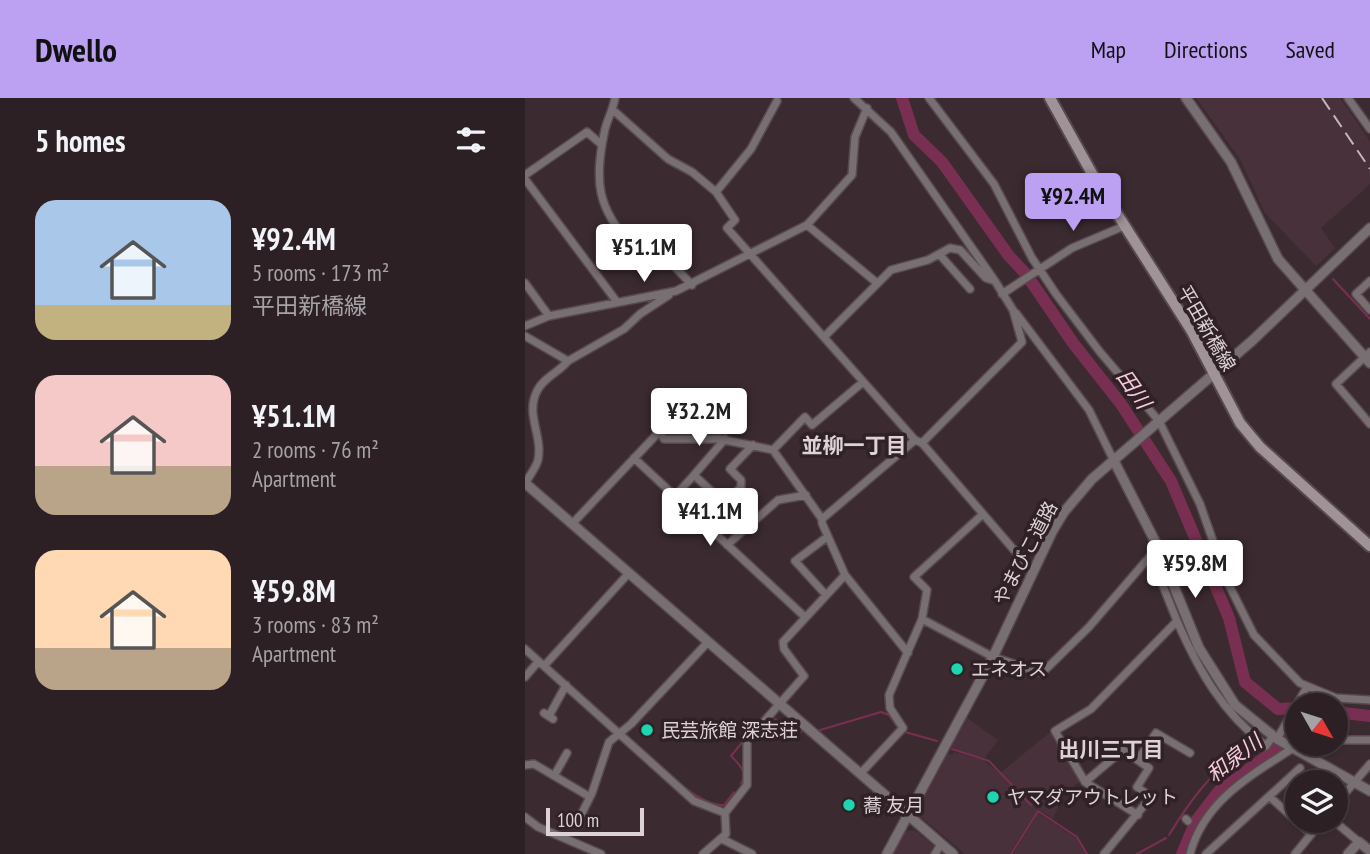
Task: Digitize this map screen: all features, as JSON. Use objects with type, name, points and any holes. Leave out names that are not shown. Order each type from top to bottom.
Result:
[{"type":"main road","name":"平田新橋線","points":[[1051,98],[1124,226],[1191,330],[1225,399],[1260,447],[1370,546]]},
{"type":"street","points":[[615,98],[602,145],[599,197],[607,214],[630,244],[659,250],[692,285]]},
{"type":"street","points":[[854,98],[891,132],[1004,293],[1013,310],[1089,410],[1117,458],[1210,669],[1235,705],[1285,743]]},
{"type":"street","points":[[929,98],[994,184],[1040,269],[1100,352],[1158,422],[1200,504],[1227,581],[1245,620],[1280,666],[1307,688],[1336,698],[1370,700]]},
{"type":"street","points":[[1186,98],[1231,162],[1271,246],[1304,291],[1368,357],[1336,384],[1370,424]]},
{"type":"street","points":[[1348,98],[1370,129]]},
{"type":"street","points":[[716,192],[751,149],[778,101]]},
{"type":"street","points":[[525,326],[549,316],[676,291],[807,225],[852,175],[855,137],[867,108]]},
{"type":"street","points":[[613,110],[668,159],[692,172],[716,192],[735,220],[727,228],[750,256],[825,336],[1033,572]]},
{"type":"street","points":[[602,145],[587,132],[525,177],[617,302]]},
{"type":"street","points":[[807,225],[877,283]]},
{"type":"street","points":[[1004,293],[1072,248],[1124,226]]},
{"type":"street","name":"やまびこ道路","points":[[887,854],[993,657],[1064,512],[1085,486],[1214,373],[1370,228]]},
{"type":"street","points":[[825,336],[891,270],[955,248],[986,278],[995,281]]},
{"type":"street","points":[[939,254],[970,289]]},
{"type":"street","points":[[1370,281],[1356,294],[1370,310]]},
{"type":"street","points":[[525,283],[549,316]]},
{"type":"street","points":[[676,291],[640,314],[624,329],[568,361],[560,370],[547,377],[535,394],[530,415],[539,436],[538,459],[525,483],[953,854]]},
{"type":"street","points":[[823,519],[919,442],[1022,342],[1013,310]]},
{"type":"street","points":[[525,336],[568,361]]},
{"type":"street","points":[[773,450],[805,417],[813,425],[863,382]]},
{"type":"street","points":[[572,524],[659,432],[660,438],[676,441],[725,439],[773,450],[823,519],[827,537],[845,576],[908,653]]},
{"type":"street","points":[[675,496],[725,439]]},
{"type":"street","points":[[694,475],[725,504],[741,487],[741,480],[730,469],[753,445]]},
{"type":"street","points":[[634,458],[805,617]]},
{"type":"street","points":[[727,545],[778,500],[806,495]]},
{"type":"street","points":[[860,774],[903,728],[888,702],[922,619],[927,590],[914,577],[983,514]]},
{"type":"street","points":[[826,595],[795,561],[827,537]]},
{"type":"street","points":[[922,619],[993,657],[1042,673],[1089,627],[1158,547]]},
{"type":"street","points":[[1151,556],[1199,671],[1229,713],[1266,746],[1277,738],[1307,688]]},
{"type":"street","points":[[525,677],[541,664],[629,573]]},
{"type":"street","points":[[702,854],[707,847],[722,839],[727,825],[725,813],[747,785],[747,741],[804,676],[783,649],[783,642],[845,576]]},
{"type":"street","points":[[1138,815],[1085,782],[1055,731],[1091,709],[1177,621]]},
{"type":"street","points":[[582,813],[590,797],[604,750],[699,655],[708,642]]},
{"type":"street","points":[[525,649],[694,801],[725,813]]},
{"type":"street","points":[[548,716],[566,685]]},
{"type":"street","points":[[1139,758],[1156,733],[1190,753]]},
{"type":"street","points":[[1348,740],[1370,740]]},
{"type":"street","points":[[1085,782],[1123,750],[1139,758],[1149,768],[1137,787],[1153,795],[1104,854]]},
{"type":"street","points":[[1190,854],[1197,833],[1227,793],[1285,751]]},
{"type":"street","points":[[1310,757],[1370,791]]},
{"type":"street","points":[[554,776],[566,758]]},
{"type":"street","points":[[525,765],[534,764],[590,797]]},
{"type":"street","points":[[1348,789],[1370,764]]},
{"type":"street","points":[[1206,854],[1285,784]]},
{"type":"street","points":[[1271,798],[1311,834],[1295,854]]},
{"type":"street","points":[[525,817],[538,827],[601,854]]},
{"type":"street","points":[[1348,833],[1370,851]]},
{"type":"street","points":[[722,839],[752,854]]},
{"type":"street","points":[[1348,854],[1359,842]]},
{"type":"street","points":[[935,854],[941,844]]},
{"type":"shaded area","points":[[1196,98],[1340,98],[1370,141],[1370,184],[1321,228],[1335,248],[1316,266],[1265,213],[1240,159]]},
{"type":"shaded area","points":[[967,718],[998,740],[985,758],[951,747]]},
{"type":"shaded area","points":[[1053,730],[1061,751],[1081,781],[1063,794],[1053,819],[1038,809],[1009,854],[965,854],[920,816],[919,807],[948,754],[952,755],[954,752],[983,760],[1000,773]]},
{"type":"shaded area","points":[[1038,813],[1077,839],[1086,854],[1013,854]]},
{"type":"shaded area","points":[[914,830],[934,846],[931,854],[893,854],[906,831]]},
{"type":"waterway","name":"田川","points":[[902,98],[914,135],[942,162],[1009,256],[1026,274],[1073,343],[1121,404],[1171,481],[1229,618],[1245,682],[1278,709],[1285,709]]},
{"type":"waterway","points":[[1333,279],[1370,319]]},
{"type":"waterway","points":[[564,679],[618,728]]},
{"type":"waterway","points":[[741,784],[743,772],[731,756],[767,712]]},
{"type":"waterway","points":[[820,730],[881,712],[889,715],[898,728]]},
{"type":"waterway","name":"田川","points":[[1348,713],[1370,716]]},
{"type":"waterway","points":[[775,719],[786,727],[801,732]]},
{"type":"waterway","points":[[905,732],[937,741]]},
{"type":"waterway","name":"和泉川","points":[[1182,854],[1196,821],[1219,791],[1285,743]]},
{"type":"waterway","points":[[639,747],[679,783],[703,799],[724,805],[734,792]]},
{"type":"waterway","points":[[952,749],[989,761],[1031,805]]},
{"type":"waterway","points":[[1169,835],[1208,781],[1238,753],[1240,755]]},
{"type":"waterway","points":[[1246,762],[1249,767]]},
{"type":"waterway","points":[[1011,854],[1038,811],[1077,837],[1087,854]]},
{"type":"waterway","points":[[1137,854],[1166,838]]},
{"type":"railway","points":[[1322,98],[1370,169]]},
{"type":"place","name":"エネオス","points":[[957,669]]},
{"type":"place","name":"民芸旅館 深志荘","points":[[647,730]]},
{"type":"place","name":"ヤマダアウトレット","points":[[993,797]]},
{"type":"place","name":"蕎 友月","points":[[849,805]]},
{"type":"district","name":"並柳一丁目","points":[[854,445]]},
{"type":"district","name":"出川三丁目","points":[[1111,749]]}]
